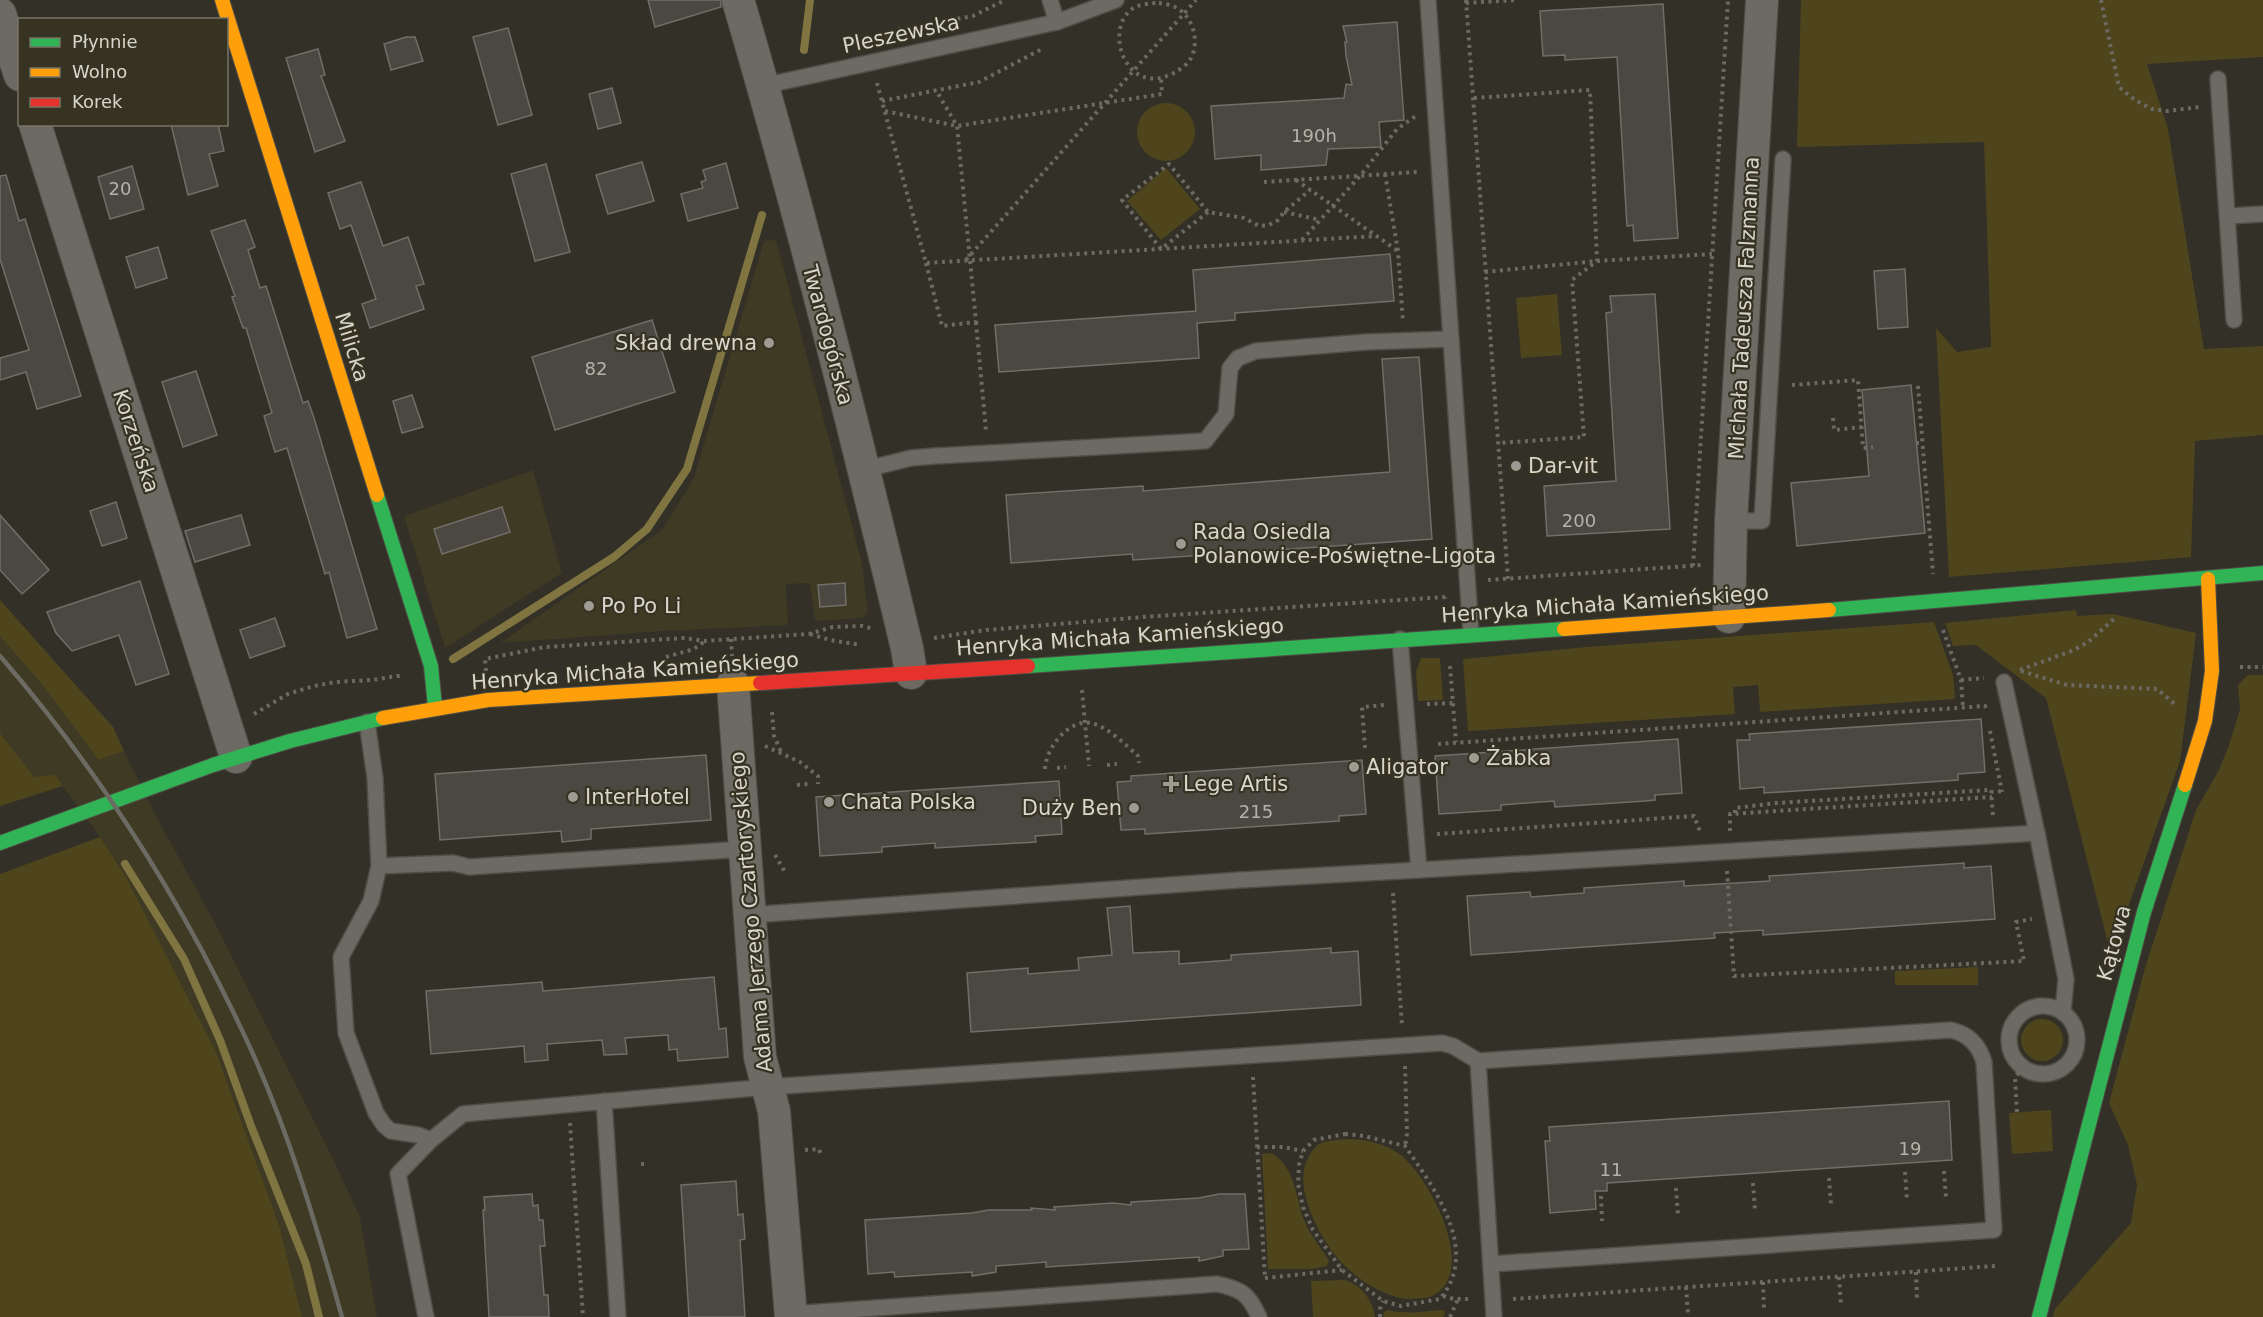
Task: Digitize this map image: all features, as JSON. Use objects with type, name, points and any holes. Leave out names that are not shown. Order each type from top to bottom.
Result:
[{"type":"street","name":"Milicka","points":[[222,0],[228,18]]},
{"type":"street","name":"Twardogórska","points":[[738,0],[763,86],[863,470],[916,653]]},
{"type":"street","name":"Michała Tadeusza Falzmanna","points":[[1729,617],[1731,520],[1762,0]]},
{"type":"street","points":[[0,14],[18,69]]},
{"type":"street","name":"Milicka","points":[[228,19],[431,666],[435,707]]},
{"type":"street","name":"Korzeńska","points":[[36,126],[236,758]]},
{"type":"street","name":"Henryka Michała Kamieńskiego","points":[[0,843],[176,777],[302,737],[435,707],[488,700],[733,684],[916,653],[1400,639],[1729,617],[2263,573]]},
{"type":"street","name":"Kątowa","points":[[2038,1317],[2144,912],[2205,721],[2212,671],[2208,579]]},
{"type":"street","name":"Adama Jerzego Czartoryskiego","points":[[733,684],[759,1058],[774,1111],[790,1316]]},
{"type":"lane","points":[[1050,0],[1057,22]]},
{"type":"lane","name":"Pleszewska","points":[[763,86],[1057,22],[1116,0]]},
{"type":"lane","points":[[1428,0],[1471,634]]},
{"type":"lane","points":[[2218,79],[2229,216],[2234,320]]},
{"type":"lane","points":[[1731,520],[1762,521],[1783,159]]},
{"type":"lane","points":[[2229,216],[2263,214]]},
{"type":"lane","points":[[863,470],[911,458],[1205,441],[1226,414],[1230,368],[1238,358],[1256,351],[1451,339]]},
{"type":"lane","points":[[1400,639],[1419,870]]},
{"type":"lane","points":[[2007,677],[2066,980],[2062,1012]]},
{"type":"lane","points":[[367,722],[375,778],[379,866],[371,901],[341,957],[346,1033],[376,1113],[384,1125],[391,1131],[418,1135],[431,1140]]},
{"type":"lane","points":[[750,915],[1419,870],[2037,832]]},
{"type":"lane","points":[[379,866],[453,863],[469,867],[745,849]]},
{"type":"lane","points":[[2036,1006],[2047,1006],[2062,1012],[2074,1024],[2077,1035],[2077,1047],[2073,1057],[2066,1066],[2056,1072],[2034,1073],[2024,1068],[2015,1060],[2010,1050],[2011,1028],[2017,1018],[2036,1006]]},
{"type":"lane","points":[[426,1317],[398,1174],[431,1140],[463,1114],[767,1086],[1442,1044],[1453,1046],[1478,1061],[1951,1030],[1963,1032],[1978,1048],[1983,1059],[1994,1230],[1491,1264]]},
{"type":"lane","points":[[1478,1061],[1494,1317]]},
{"type":"lane","points":[[604,1101],[618,1317]]},
{"type":"lane","points":[[790,1316],[1217,1284],[1239,1290],[1251,1300],[1259,1317]]},
{"type":"path","points":[[968,259],[1131,71],[1196,0]]},
{"type":"path","points":[[1508,579],[1466,2],[1517,0]]},
{"type":"path","points":[[1694,566],[1728,0]]},
{"type":"path","points":[[2101,0],[2119,87],[2135,100],[2152,109],[2168,111],[2221,105]]},
{"type":"path","points":[[1159,3],[1178,8],[1183,13],[1190,21],[1194,35],[1195,51],[1188,64],[1171,76],[1149,79],[1131,71],[1120,44],[1121,24],[1132,9],[1159,3]]},
{"type":"path","points":[[882,101],[979,82],[1059,40],[1057,22]]},
{"type":"path","points":[[870,62],[942,326],[976,322]]},
{"type":"path","points":[[885,111],[957,126],[1162,94],[1161,77]]},
{"type":"path","points":[[936,90],[957,126],[988,453]]},
{"type":"path","points":[[1474,98],[1590,90],[1597,261]]},
{"type":"path","points":[[1301,241],[1397,129],[1422,112],[1436,112]]},
{"type":"path","points":[[1161,249],[1122,200],[1168,164],[1208,212],[1244,218],[1258,226],[1269,225],[1278,220],[1310,190]]},
{"type":"path","points":[[1264,182],[1440,170]]},
{"type":"path","points":[[1385,174],[1398,251],[1405,341]]},
{"type":"path","points":[[1296,180],[1398,251]]},
{"type":"path","points":[[1161,249],[1208,212]]},
{"type":"path","points":[[1284,212],[1320,220]]},
{"type":"path","points":[[926,263],[1376,236]]},
{"type":"path","points":[[1485,272],[1597,261],[1712,254]]},
{"type":"path","points":[[1499,443],[1584,437],[1572,280],[1597,261]]},
{"type":"path","points":[[1770,386],[1858,380],[1863,448],[1873,447]]},
{"type":"path","points":[[1918,386],[1932,560]]},
{"type":"path","points":[[1833,418],[1834,430],[1862,428]]},
{"type":"path","points":[[1917,443],[1923,443]]},
{"type":"path","points":[[1481,580],[1729,564]]},
{"type":"path","points":[[809,634],[830,640],[916,653],[986,630],[1134,617],[1445,597],[1448,584]]},
{"type":"path","points":[[2007,677],[2074,650],[2088,642],[2117,616]]},
{"type":"path","points":[[486,678],[485,659],[545,647],[684,638],[705,640],[809,634],[833,627],[862,626],[881,631]]},
{"type":"path","points":[[1942,628],[1961,680],[1963,707]]},
{"type":"path","points":[[1450,662],[1456,742]]},
{"type":"path","points":[[2020,670],[2067,685],[2157,688],[2168,696],[2181,711],[2205,721]]},
{"type":"path","points":[[249,717],[288,694],[314,686],[414,674]]},
{"type":"path","points":[[1961,680],[1990,676]]},
{"type":"path","points":[[1082,689],[1089,766]]},
{"type":"path","points":[[1365,748],[1362,707],[1391,705]]},
{"type":"path","points":[[1438,744],[1985,705],[1987,716]]},
{"type":"path","points":[[771,709],[772,728],[783,754]]},
{"type":"path","points":[[1045,769],[1047,756],[1054,742],[1078,724],[1091,723],[1116,737],[1138,756],[1139,763]]},
{"type":"path","points":[[1989,727],[2002,792]]},
{"type":"path","points":[[756,742],[800,762],[818,776],[818,784]]},
{"type":"path","points":[[1107,765],[1117,764]]},
{"type":"path","points":[[1057,768],[1066,767]]},
{"type":"path","points":[[797,785],[808,784]]},
{"type":"path","points":[[1726,852],[1730,839],[1730,814],[1992,795],[2027,788]]},
{"type":"path","points":[[1735,814],[1735,808],[1777,803],[1988,790],[1992,795],[1995,835]]},
{"type":"path","points":[[1427,834],[1694,816],[1701,833],[1701,854]]},
{"type":"path","points":[[1392,872],[1404,1046],[1407,1134],[1405,1146],[1446,1212],[1454,1230],[1455,1271],[1450,1286],[1440,1299],[1401,1306],[1383,1301],[1342,1270],[1313,1230],[1303,1207],[1298,1184],[1299,1165],[1303,1151],[1314,1140],[1345,1134],[1405,1146]]},
{"type":"path","points":[[1728,873],[1734,976],[2024,961],[2016,922],[2054,916]]},
{"type":"path","points":[[1252,1055],[1265,1278]]},
{"type":"path","points":[[2017,1112],[2015,1077],[2024,1068]]},
{"type":"path","points":[[569,1105],[583,1317]]},
{"type":"path","points":[[1257,1147],[1303,1151]]},
{"type":"path","points":[[1944,1171],[1946,1198]]},
{"type":"path","points":[[1905,1172],[1907,1200]]},
{"type":"path","points":[[1829,1178],[1831,1205]]},
{"type":"path","points":[[1753,1183],[1755,1210]]},
{"type":"path","points":[[1676,1188],[1678,1216]]},
{"type":"path","points":[[1601,1196],[1602,1221]]},
{"type":"path","points":[[1503,1300],[1996,1266]]},
{"type":"path","points":[[1239,1290],[1251,1280],[1342,1270]]},
{"type":"path","points":[[1916,1272],[1917,1299]]},
{"type":"path","points":[[1839,1277],[1841,1305]]},
{"type":"path","points":[[1763,1282],[1764,1310]]},
{"type":"path","points":[[1686,1287],[1688,1314]]},
{"type":"path","points":[[1443,1296],[1466,1299]]},
{"type":"path","points":[[1450,1317],[1458,1299]]},
{"type":"path","points":[[1380,1317],[1383,1301]]},
{"type":"shaded area","points":[[1801,0],[2263,0],[2263,57],[2147,64],[2168,129],[2204,349],[2263,346],[2263,435],[2195,441],[2191,557],[1949,577],[1936,328],[1957,352],[1991,347],[1984,142],[1797,147]]},
{"type":"shaded area","points":[[1166,103],[1177,105],[1187,111],[1193,121],[1195,132],[1193,143],[1187,153],[1177,159],[1166,161],[1155,159],[1145,153],[1139,143],[1137,132],[1139,121],[1145,111],[1155,105]]},
{"type":"shaded area","points":[[1166,168],[1200,209],[1161,240],[1127,201]]},
{"type":"shaded area","name":"Skład drewna","points":[[776,240],[862,563],[868,612],[863,618],[815,621],[810,583],[786,584],[788,625],[663,631],[500,643],[663,529],[694,478],[764,241]]},
{"type":"shaded area","points":[[1557,294],[1562,355],[1521,358],[1516,298]]},
{"type":"shaded area","points":[[533,470],[562,573],[445,648],[404,516]]},
{"type":"shaded area","points":[[0,600],[113,727],[124,751],[99,760],[41,683],[0,636]]},
{"type":"shaded area","points":[[2076,610],[2077,616],[2113,614],[2196,633],[2180,761],[2111,955],[2046,698],[1976,645],[1953,646],[1945,623]]},
{"type":"shaded area","points":[[1934,622],[1953,675],[1955,699],[1760,712],[1758,685],[1733,687],[1735,714],[1468,731],[1463,659],[1587,647]]},
{"type":"shaded area","points":[[0,636],[41,683],[99,760],[124,751],[156,816],[216,925],[360,1217],[377,1317],[302,1317],[279,1225],[216,1052],[126,877],[55,776],[34,778],[0,733]]},
{"type":"shaded area","points":[[1421,658],[1440,658],[1443,700],[1418,701],[1416,672]]},
{"type":"shaded area","points":[[2248,675],[2263,675],[2263,1317],[2053,1317],[2055,1309],[2131,1223],[2137,1185],[2128,1145],[2109,1103],[2145,968],[2196,810],[2219,770],[2229,745],[2240,709],[2238,685]]},
{"type":"shaded area","points":[[0,733],[34,777],[55,775],[63,786],[0,806]]},
{"type":"shaded area","points":[[100,837],[126,877],[216,1052],[279,1225],[302,1317],[0,1317],[0,874]]},
{"type":"shaded area","points":[[1978,967],[1978,985],[1895,985],[1895,971]]},
{"type":"shaded area","points":[[2042,1019],[2050,1020],[2057,1025],[2062,1032],[2062,1048],[2057,1055],[2050,1060],[2042,1061],[2034,1060],[2027,1055],[2022,1048],[2021,1040],[2022,1032],[2027,1025],[2034,1020]]},
{"type":"shaded area","points":[[2051,1110],[2053,1151],[2012,1154],[2009,1113]]},
{"type":"shaded area","points":[[1346,1139],[1375,1143],[1402,1156],[1425,1184],[1436,1203],[1451,1246],[1452,1266],[1446,1283],[1434,1295],[1423,1298],[1402,1298],[1373,1287],[1341,1262],[1317,1227],[1306,1198],[1303,1184],[1304,1170],[1309,1156],[1317,1145]]},
{"type":"shaded area","points":[[1271,1153],[1279,1159],[1290,1174],[1304,1220],[1329,1261],[1327,1266],[1312,1269],[1268,1269],[1262,1154]]},
{"type":"shaded area","points":[[1345,1280],[1365,1294],[1375,1317],[1313,1317],[1311,1281]]},
{"type":"shaded area","points":[[1388,1310],[1410,1312],[1444,1310],[1445,1313],[1443,1317],[1383,1317],[1384,1312]]},
{"type":"building","points":[[648,0],[721,0],[721,7],[655,27]]},
{"type":"building","points":[[1663,4],[1678,238],[1634,241],[1633,225],[1627,226],[1617,57],[1565,60],[1565,55],[1543,56],[1540,11]]},
{"type":"building","points":[[1397,22],[1404,120],[1379,122],[1381,147],[1328,149],[1326,165],[1261,170],[1261,155],[1215,159],[1211,106],[1344,98],[1346,84],[1352,85],[1343,26]]},
{"type":"building","points":[[508,28],[532,115],[498,125],[473,37]]},
{"type":"building","points":[[406,37],[415,37],[423,61],[391,70],[384,44]]},
{"type":"building","points":[[318,49],[325,75],[321,76],[345,141],[315,152],[286,58]]},
{"type":"building","points":[[612,88],[621,123],[598,129],[589,94]]},
{"type":"building","points":[[171,126],[218,126],[224,151],[209,154],[218,186],[188,195]]},
{"type":"building","points":[[642,162],[654,201],[608,214],[596,175]]},
{"type":"building","points":[[726,163],[738,208],[688,221],[681,194],[703,188],[701,182],[706,180],[703,170]]},
{"type":"building","points":[[546,164],[570,252],[535,261],[511,174]]},
{"type":"building","points":[[132,166],[144,209],[110,219],[98,177]]},
{"type":"building","points":[[6,175],[19,221],[25,219],[81,396],[37,409],[26,372],[0,380],[0,358],[29,350],[0,259],[0,176]]},
{"type":"building","points":[[361,182],[383,246],[408,237],[424,284],[416,286],[424,309],[370,328],[362,304],[376,299],[351,225],[340,229],[328,193]]},
{"type":"building","points":[[245,220],[255,247],[248,250],[260,288],[266,286],[303,403],[308,401],[314,418],[377,629],[347,638],[329,572],[325,574],[287,448],[275,452],[264,416],[272,413],[246,328],[243,328],[232,297],[235,296],[211,231]]},
{"type":"building","points":[[158,247],[167,278],[136,288],[126,257]]},
{"type":"building","points":[[1390,254],[1394,301],[1235,313],[1235,320],[1197,323],[1199,358],[999,372],[995,325],[1196,311],[1193,270]]},
{"type":"building","points":[[1905,269],[1908,327],[1878,329],[1874,271]]},
{"type":"building","points":[[1655,294],[1670,529],[1547,536],[1544,486],[1616,481],[1606,313],[1612,312],[1610,296]]},
{"type":"building","points":[[652,320],[675,392],[555,430],[532,357]]},
{"type":"building","points":[[1419,357],[1432,539],[1133,560],[1132,554],[1011,563],[1006,495],[1143,486],[1143,491],[1390,472],[1382,359]]},
{"type":"building","points":[[196,371],[217,435],[183,447],[162,382]]},
{"type":"building","points":[[1911,385],[1925,533],[1797,546],[1791,483],[1869,476],[1862,390]]},
{"type":"building","points":[[412,395],[423,427],[402,433],[393,401]]},
{"type":"building","points":[[116,502],[127,538],[102,546],[90,511]]},
{"type":"building","points":[[502,507],[510,532],[442,554],[434,529]]},
{"type":"building","points":[[0,515],[49,570],[22,594],[0,570]]},
{"type":"building","points":[[241,515],[250,545],[195,562],[185,531]]},
{"type":"building","points":[[140,581],[169,674],[136,685],[119,635],[72,651],[56,633],[47,612]]},
{"type":"building","points":[[845,583],[846,605],[820,607],[818,585]]},
{"type":"building","points":[[275,618],[285,646],[250,658],[240,630]]},
{"type":"building","points":[[1981,719],[1985,772],[1958,774],[1958,780],[1764,793],[1764,787],[1740,789],[1737,740],[1750,740],[1749,734]]},
{"type":"building","points":[[1678,739],[1682,793],[1655,795],[1655,800],[1645,801],[1555,807],[1554,801],[1501,805],[1501,810],[1439,814],[1435,756]]},
{"type":"building","name":"InterHotel","points":[[706,755],[711,820],[591,829],[591,839],[562,842],[561,831],[440,840],[435,774]]},
{"type":"building","points":[[1362,760],[1366,814],[1339,816],[1339,821],[1161,833],[1145,834],[1145,829],[1121,830],[1117,782],[1131,781],[1131,776]]},
{"type":"building","points":[[1059,781],[1062,834],[1035,836],[1036,842],[935,848],[935,843],[882,847],[882,852],[820,856],[816,797]]},
{"type":"building","points":[[1964,863],[1964,868],[1991,866],[1995,919],[1763,935],[1763,930],[1714,933],[1715,938],[1471,955],[1467,896],[1530,892],[1531,897],[1584,893],[1584,888],[1684,881],[1684,886],[1770,881],[1769,876]]},
{"type":"building","points":[[1130,906],[1133,953],[1179,951],[1179,964],[1231,960],[1231,955],[1331,948],[1331,953],[1358,951],[1361,1005],[971,1032],[967,973],[1028,968],[1028,974],[1079,970],[1078,958],[1112,955],[1107,908]]},
{"type":"building","points":[[714,977],[719,1029],[726,1028],[728,1057],[678,1061],[677,1049],[669,1050],[668,1035],[625,1038],[627,1054],[604,1055],[602,1040],[547,1044],[548,1060],[525,1062],[524,1046],[431,1054],[426,991],[542,982],[543,991]]},
{"type":"building","points":[[1949,1101],[1952,1160],[1607,1183],[1607,1191],[1595,1191],[1596,1209],[1550,1213],[1545,1141],[1550,1141],[1549,1127]]},
{"type":"building","points":[[736,1181],[738,1215],[743,1214],[745,1239],[740,1240],[745,1317],[689,1317],[681,1185]]},
{"type":"building","points":[[532,1194],[533,1206],[538,1205],[539,1220],[543,1220],[545,1246],[540,1246],[544,1295],[548,1295],[549,1317],[489,1317],[484,1197]]},
{"type":"building","points":[[1219,1194],[1245,1194],[1249,1249],[1223,1250],[1223,1256],[1199,1261],[1199,1257],[1046,1267],[1046,1262],[996,1266],[996,1272],[972,1276],[972,1272],[895,1277],[894,1272],[868,1274],[865,1220],[989,1210],[1032,1210],[1031,1208],[1055,1210],[1054,1207],[1113,1203],[1131,1205],[1131,1202],[1199,1198]]},
{"type":"waterway","points":[[804,50],[810,0]]},
{"type":"waterway","points":[[453,659],[614,557],[647,529],[687,469],[762,215]]},
{"type":"waterway","points":[[125,864],[184,959],[220,1040],[251,1126],[306,1264],[319,1317]]},
{"type":"railway","points":[[0,656],[38,701],[108,797],[141,846],[201,948],[267,1086],[313,1217],[342,1317]]},
{"type":"traffic: fast","points":[[377,495],[431,666],[435,707]]},
{"type":"traffic: fast","points":[[1829,610],[2263,573]]},
{"type":"traffic: fast","points":[[1028,666],[1564,629]]},
{"type":"traffic: fast","points":[[0,843],[213,765],[290,741],[383,718]]},
{"type":"traffic: fast","points":[[2039,1317],[2144,912],[2185,785]]},
{"type":"traffic: slow","points":[[222,0],[228,18]]},
{"type":"traffic: slow","points":[[228,19],[377,495]]},
{"type":"traffic: slow","points":[[2185,785],[2205,721],[2212,671],[2208,579]]},
{"type":"traffic: slow","points":[[1564,629],[1829,610]]},
{"type":"traffic: slow","points":[[383,718],[488,700],[760,683]]},
{"type":"traffic: jam","points":[[760,683],[1028,666]]},
{"type":"place","name":"Skład drewna","points":[[769,343]]},
{"type":"place","name":"Dar-vit","points":[[1516,466]]},
{"type":"place","name":"Rada Osiedla Polanowice-Poświętne-Ligota","points":[[1181,544]]},
{"type":"place","name":"Po Po Li","points":[[589,606]]},
{"type":"place","name":"Żabka","points":[[1474,758]]},
{"type":"place","name":"Aligator","points":[[1354,767]]},
{"type":"place","name":"Lege Artis","points":[[1171,784]]},
{"type":"place","name":"InterHotel","points":[[573,797]]},
{"type":"place","name":"Chata Polska","points":[[829,802]]},
{"type":"place","name":"Duży Ben","points":[[1134,808]]}]
